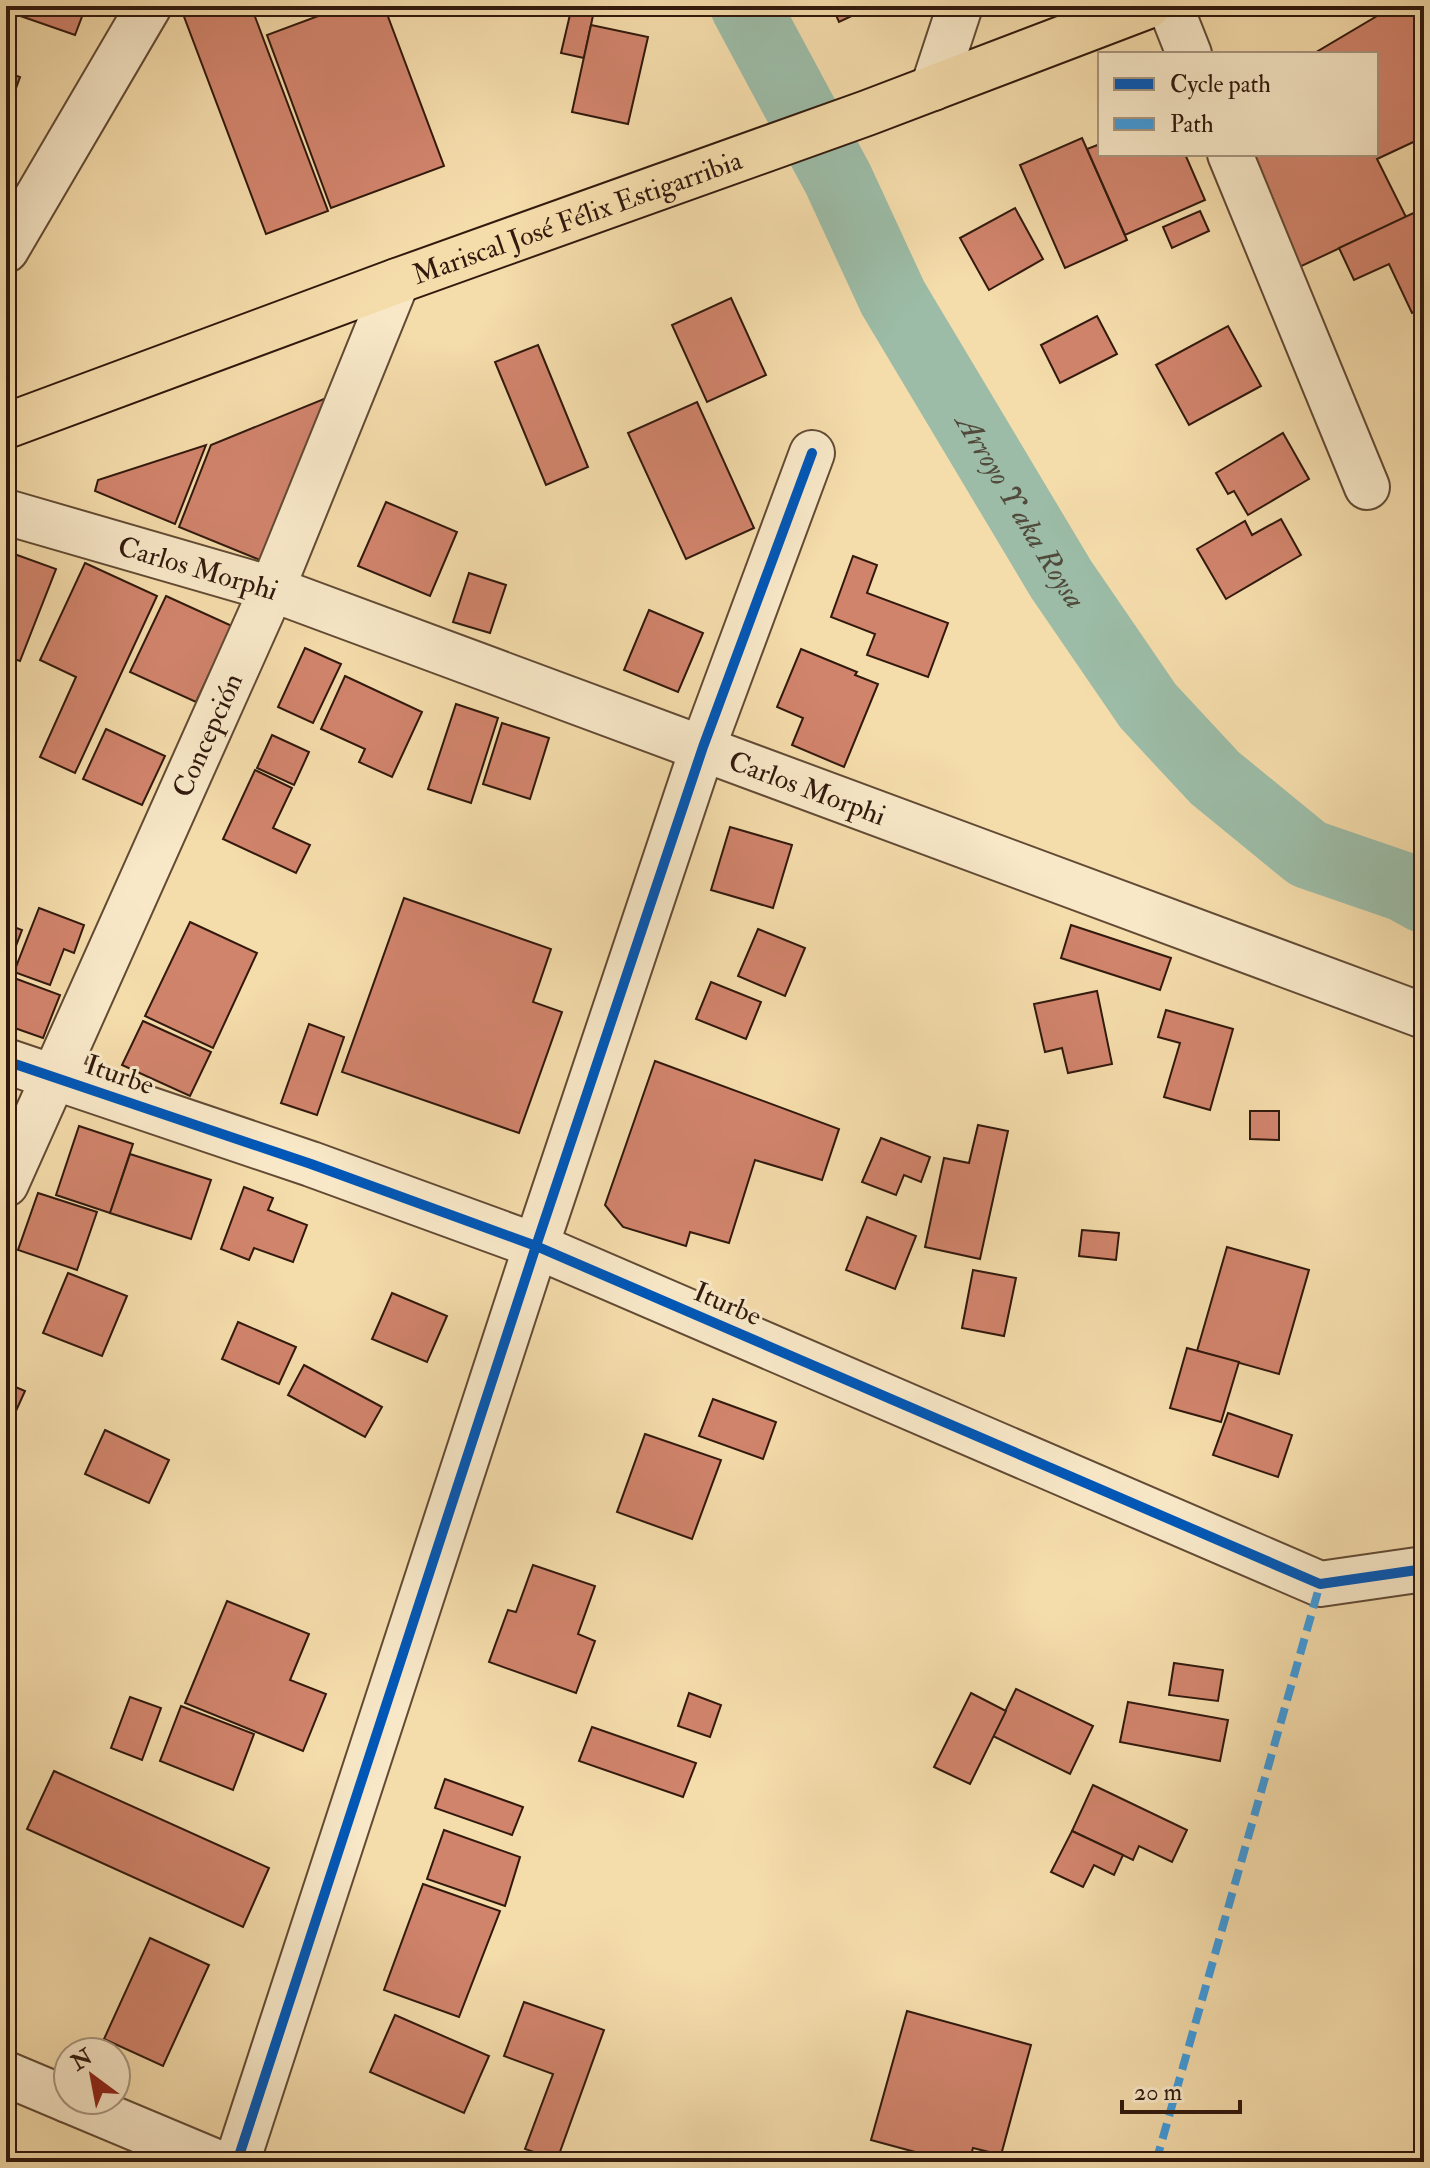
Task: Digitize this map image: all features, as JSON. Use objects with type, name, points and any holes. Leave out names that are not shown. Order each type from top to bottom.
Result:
[{"type":"main road","name":"Mariscal José Félix Estigarribia","points":[[6,426],[397,281],[867,113],[1148,6]]},
{"type":"street","points":[[6,250],[149,6]]},
{"type":"street","points":[[933,88],[960,6]]},
{"type":"street","points":[[1170,6],[1188,52]]},
{"type":"street","points":[[1231,156],[1367,487]]},
{"type":"street","name":"Concepción","points":[[6,1184],[272,589],[397,281]]},
{"type":"street","points":[[237,2162],[536,1246],[703,747],[812,453]]},
{"type":"street","name":"Carlos Morphi","points":[[6,512],[272,589],[1424,1016]]},
{"type":"street","name":"Iturbe","points":[[6,1061],[311,1164],[536,1246],[1320,1584],[1424,1569]]},
{"type":"street","points":[[6,2074],[52,2093]]},
{"type":"street","points":[[106,2116],[216,2162]]},
{"type":"building","points":[[6,6],[86,6],[75,35],[6,11]]},
{"type":"building","points":[[180,6],[251,6],[328,211],[266,234]]},
{"type":"building","points":[[345,6],[384,6],[444,166],[331,208],[267,35]]},
{"type":"building","points":[[572,6],[595,6],[584,58],[561,53]]},
{"type":"building","points":[[832,6],[873,6],[839,22]]},
{"type":"building","points":[[1394,6],[1415,6],[1424,20],[1424,137],[1377,159],[1406,217],[1293,270],[1245,156],[1378,156],[1378,52],[1316,52]]},
{"type":"building","points":[[591,25],[648,37],[628,124],[572,112]]},
{"type":"building","points":[[6,72],[20,77],[6,116]]},
{"type":"building","points":[[1082,138],[1127,240],[1065,268],[1020,165]]},
{"type":"building","points":[[1098,145],[1098,156],[1186,156],[1205,200],[1125,235],[1087,149]]},
{"type":"building","points":[[1015,208],[1043,259],[989,290],[960,238]]},
{"type":"building","points":[[1424,208],[1424,307],[1412,313],[1389,264],[1354,280],[1339,248]]},
{"type":"building","points":[[1200,211],[1209,231],[1172,248],[1163,227]]},
{"type":"building","points":[[731,298],[766,375],[707,402],[672,325]]},
{"type":"building","points":[[1097,316],[1117,354],[1060,383],[1041,345]]},
{"type":"building","points":[[1228,326],[1261,386],[1189,425],[1156,365]]},
{"type":"building","points":[[538,345],[588,467],[546,485],[495,362]]},
{"type":"building","points":[[341,392],[270,564],[179,527],[211,445]]},
{"type":"building","points":[[697,402],[754,528],[686,559],[628,433]]},
{"type":"building","points":[[1283,433],[1309,479],[1248,515],[1234,491],[1228,494],[1216,473]]},
{"type":"building","points":[[206,445],[175,524],[95,491],[98,480]]},
{"type":"building","points":[[386,502],[457,532],[430,596],[358,566]]},
{"type":"building","points":[[1281,519],[1301,555],[1226,599],[1197,549],[1245,521],[1252,535]]},
{"type":"building","points":[[6,551],[56,569],[20,661],[6,656]]},
{"type":"building","points":[[853,556],[877,565],[867,593],[948,623],[928,677],[867,655],[875,634],[831,617]]},
{"type":"building","points":[[85,563],[157,596],[75,773],[40,757],[76,677],[40,660]]},
{"type":"building","points":[[469,573],[506,585],[490,633],[453,622]]},
{"type":"building","points":[[166,596],[232,626],[196,702],[130,672]]},
{"type":"building","points":[[649,610],[703,633],[678,692],[624,670]]},
{"type":"building","points":[[305,648],[341,664],[313,723],[278,707]]},
{"type":"building","points":[[801,649],[878,684],[844,767],[792,745],[803,718],[777,707]]},
{"type":"building","points":[[345,676],[422,712],[392,777],[359,762],[365,749],[321,729]]},
{"type":"building","points":[[456,704],[498,718],[471,803],[428,789]]},
{"type":"building","points":[[502,723],[549,738],[530,799],[483,784]]},
{"type":"building","points":[[106,729],[165,756],[142,805],[83,779]]},
{"type":"building","points":[[272,735],[309,752],[294,785],[257,768]]},
{"type":"building","points":[[255,770],[292,788],[273,828],[310,845],[296,873],[223,839]]},
{"type":"building","points":[[730,827],[792,845],[773,908],[711,890]]},
{"type":"building","points":[[404,898],[551,949],[533,1002],[562,1012],[519,1133],[342,1072]]},
{"type":"building","points":[[39,908],[84,925],[74,953],[64,949],[50,985],[14,972]]},
{"type":"building","points":[[190,922],[257,953],[213,1048],[145,1016]]},
{"type":"building","points":[[6,924],[22,930],[6,972]]},
{"type":"building","points":[[1071,925],[1171,958],[1160,990],[1061,958]]},
{"type":"building","points":[[758,929],[805,948],[785,996],[738,976]]},
{"type":"building","points":[[6,975],[60,995],[43,1038],[6,1025]]},
{"type":"building","points":[[711,982],[761,1002],[746,1039],[696,1019]]},
{"type":"building","points":[[1097,991],[1112,1064],[1068,1073],[1062,1048],[1045,1052],[1034,1004]]},
{"type":"building","points":[[1166,1010],[1233,1029],[1210,1110],[1164,1097],[1180,1043],[1158,1037]]},
{"type":"building","points":[[143,1021],[211,1052],[190,1096],[122,1065]]},
{"type":"building","points":[[309,1024],[344,1037],[317,1115],[281,1103]]},
{"type":"building","points":[[655,1061],[839,1129],[822,1180],[755,1160],[729,1243],[690,1232],[686,1246],[623,1227],[605,1205]]},
{"type":"building","points":[[1250,1111],[1279,1111],[1279,1140],[1250,1139]]},
{"type":"building","points":[[978,1125],[1008,1131],[980,1259],[925,1247],[944,1158],[969,1163]]},
{"type":"building","points":[[79,1126],[133,1144],[110,1213],[56,1195]]},
{"type":"building","points":[[881,1138],[930,1157],[921,1182],[904,1175],[896,1195],[862,1182]]},
{"type":"building","points":[[130,1154],[211,1180],[191,1239],[110,1213]]},
{"type":"building","points":[[244,1187],[273,1198],[268,1210],[307,1225],[293,1262],[254,1248],[249,1260],[221,1249]]},
{"type":"building","points":[[38,1193],[97,1212],[77,1270],[18,1250]]},
{"type":"building","points":[[867,1217],[916,1236],[895,1289],[846,1270]]},
{"type":"building","points":[[1082,1230],[1119,1233],[1116,1260],[1079,1256]]},
{"type":"building","points":[[1227,1247],[1309,1270],[1279,1374],[1197,1351]]},
{"type":"building","points":[[973,1270],[1016,1278],[1004,1336],[962,1328]]},
{"type":"building","points":[[68,1273],[127,1296],[102,1356],[43,1333]]},
{"type":"building","points":[[392,1293],[447,1316],[427,1362],[372,1339]]},
{"type":"building","points":[[238,1322],[296,1347],[279,1384],[222,1359]]},
{"type":"building","points":[[1187,1348],[1239,1362],[1221,1422],[1170,1408]]},
{"type":"building","points":[[304,1365],[382,1407],[365,1437],[288,1395]]},
{"type":"building","points":[[6,1383],[25,1391],[6,1433]]},
{"type":"building","points":[[713,1399],[776,1422],[763,1459],[699,1436]]},
{"type":"building","points":[[1228,1413],[1292,1435],[1278,1477],[1213,1455]]},
{"type":"building","points":[[105,1430],[169,1460],[149,1503],[85,1474]]},
{"type":"building","points":[[645,1434],[721,1460],[692,1539],[617,1512]]},
{"type":"building","points":[[533,1565],[595,1586],[578,1634],[595,1641],[576,1693],[489,1662],[508,1610],[516,1612]]},
{"type":"building","points":[[227,1601],[309,1634],[290,1680],[326,1694],[303,1751],[185,1703]]},
{"type":"building","points":[[1174,1663],[1223,1670],[1218,1701],[1169,1695]]},
{"type":"building","points":[[1016,1689],[1093,1726],[1070,1774],[993,1736]]},
{"type":"building","points":[[689,1693],[721,1705],[710,1737],[678,1726]]},
{"type":"building","points":[[971,1693],[1006,1711],[970,1784],[934,1767]]},
{"type":"building","points":[[130,1697],[161,1708],[142,1760],[111,1748]]},
{"type":"building","points":[[1128,1702],[1228,1720],[1220,1761],[1120,1742]]},
{"type":"building","points":[[181,1706],[254,1734],[233,1790],[160,1761]]},
{"type":"building","points":[[592,1727],[696,1763],[683,1797],[579,1761]]},
{"type":"building","points":[[54,1771],[269,1868],[243,1927],[27,1829]]},
{"type":"building","points":[[445,1779],[523,1807],[512,1835],[435,1808]]},
{"type":"building","points":[[1093,1785],[1187,1830],[1172,1862],[1139,1846],[1133,1860],[1072,1831]]},
{"type":"building","points":[[444,1830],[520,1857],[505,1906],[427,1879]]},
{"type":"building","points":[[1072,1831],[1123,1855],[1114,1875],[1094,1865],[1083,1887],[1051,1872]]},
{"type":"building","points":[[423,1884],[500,1911],[459,2017],[384,1990]]},
{"type":"building","points":[[150,1938],[209,1965],[163,2066],[132,2052],[132,2036],[105,2036]]},
{"type":"building","points":[[524,2002],[604,2030],[557,2160],[525,2149],[553,2074],[504,2056]]},
{"type":"building","points":[[907,2011],[1031,2045],[1001,2155],[973,2148],[969,2162],[952,2162],[871,2140]]},
{"type":"building","points":[[395,2015],[489,2056],[464,2113],[370,2072]]},
{"type":"waterway","name":"Arroyo Y aka Roysa","points":[[745,6],[838,179],[893,298],[1061,579],[1148,706],[1215,778],[1308,854],[1404,887],[1424,898]]},
{"type":"marked path","points":[[1156,2162],[1320,1584]]},
{"type":"cycle path","points":[[237,2162],[536,1246],[703,747],[812,453]]},
{"type":"cycle path","points":[[6,1061],[311,1164],[536,1246],[1320,1584],[1424,1569]]}]
